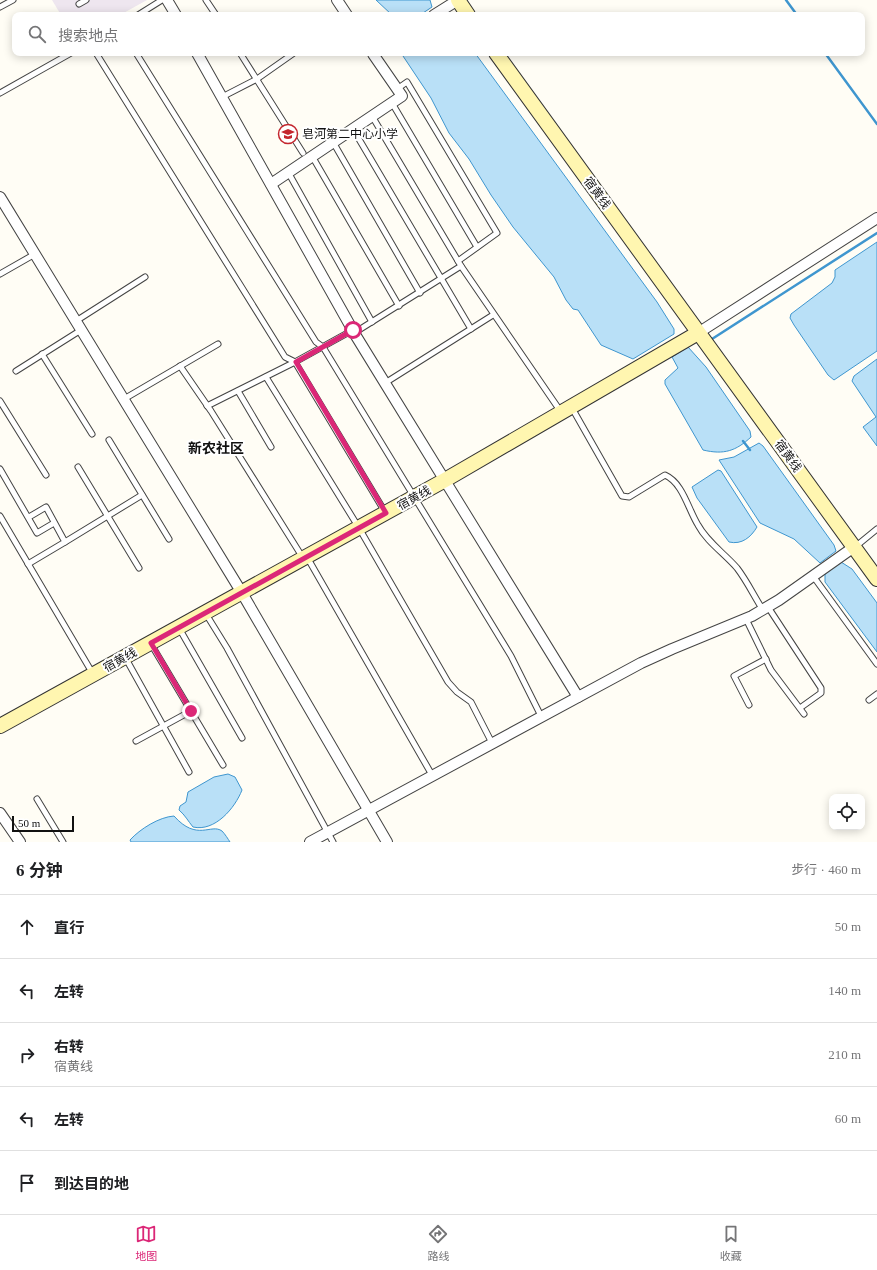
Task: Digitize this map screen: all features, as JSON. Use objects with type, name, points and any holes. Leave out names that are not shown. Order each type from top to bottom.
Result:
[{"type":"main road","points":[[458,0],[466,12]]},
{"type":"main road","name":"宿黄线","points":[[498,56],[698,334],[877,579]]},
{"type":"main road","name":"宿黄线","points":[[0,726],[415,497],[698,334]]},
{"type":"street","points":[[167,0],[174,12]]},
{"type":"street","points":[[337,0],[345,12]]},
{"type":"street","points":[[439,12],[458,0]]},
{"type":"street","points":[[199,56],[354,332],[578,697]]},
{"type":"street","points":[[271,184],[308,155],[333,142],[402,96],[375,56]]},
{"type":"street","points":[[0,197],[242,593],[387,842]]},
{"type":"street","points":[[698,334],[877,218]]},
{"type":"street","points":[[310,842],[368,809],[578,697],[672,649],[746,619],[813,576],[854,547]]},
{"type":"street","points":[[0,813],[20,842]]},
{"type":"lane","points":[[0,8],[13,0]]},
{"type":"lane","points":[[79,4],[86,0]]},
{"type":"lane","points":[[143,12],[162,0]]},
{"type":"lane","points":[[206,0],[214,12]]},
{"type":"lane","points":[[0,93],[66,56]]},
{"type":"lane","points":[[98,56],[285,358],[296,362],[386,513]]},
{"type":"lane","points":[[138,56],[316,342],[323,347],[415,497],[511,656],[541,716]]},
{"type":"lane","points":[[242,56],[308,155],[399,306]]},
{"type":"lane","points":[[222,97],[257,80],[290,56]]},
{"type":"lane","points":[[397,89],[407,82],[497,233],[458,261]]},
{"type":"lane","points":[[392,103],[477,247]]},
{"type":"lane","points":[[372,116],[461,266],[493,315],[567,410],[622,496],[629,497],[665,475],[672,478],[679,487],[698,526],[708,540],[737,569],[821,688],[821,693],[800,708]]},
{"type":"lane","points":[[353,129],[471,329]]},
{"type":"lane","points":[[333,142],[420,293]]},
{"type":"lane","points":[[288,172],[372,322]]},
{"type":"lane","points":[[0,274],[35,254]]},
{"type":"lane","points":[[208,406],[354,332],[399,306],[461,266]]},
{"type":"lane","points":[[76,321],[145,277]]},
{"type":"lane","points":[[385,383],[493,315]]},
{"type":"lane","points":[[16,371],[82,330]]},
{"type":"lane","points":[[124,399],[218,344]]},
{"type":"lane","points":[[42,354],[92,434]]},
{"type":"lane","points":[[180,366],[208,406],[305,558],[432,775]]},
{"type":"lane","points":[[266,377],[359,528],[448,682],[457,692],[471,702],[492,743]]},
{"type":"lane","points":[[238,391],[271,447]]},
{"type":"lane","points":[[0,401],[46,475]]},
{"type":"lane","points":[[109,440],[169,539]]},
{"type":"lane","points":[[78,467],[139,568]]},
{"type":"lane","points":[[0,469],[37,533],[54,522]]},
{"type":"lane","points":[[28,564],[142,495]]},
{"type":"lane","points":[[29,517],[46,507],[65,542]]},
{"type":"lane","points":[[1,518],[93,675]]},
{"type":"lane","points":[[854,547],[877,529]]},
{"type":"lane","points":[[813,576],[877,664]]},
{"type":"lane","points":[[205,613],[227,648],[333,842]]},
{"type":"lane","points":[[746,619],[771,670],[804,714]]},
{"type":"lane","points":[[179,628],[242,738]]},
{"type":"lane","points":[[151,643],[223,765]]},
{"type":"lane","points":[[125,657],[190,772]]},
{"type":"lane","points":[[749,705],[734,676],[766,659]]},
{"type":"lane","points":[[869,700],[877,694]]},
{"type":"lane","points":[[136,741],[191,711]]},
{"type":"lane","points":[[37,799],[62,842]]},
{"type":"shaded area","points":[[52,0],[147,0],[125,12],[59,12]]},
{"type":"water","points":[[376,0],[430,0],[432,7],[424,12],[389,12]]},
{"type":"water","points":[[403,56],[477,56],[657,302],[674,329],[674,334],[633,359],[601,345],[578,310],[573,309],[566,300],[554,277],[513,227],[469,159],[449,133],[431,98]]},
{"type":"water","points":[[877,242],[877,351],[834,380],[828,375],[794,325],[790,318],[791,314],[832,283],[835,277],[835,270]]},
{"type":"water","points":[[688,347],[706,367],[750,431],[751,437],[735,449],[723,452],[703,450],[665,384],[665,380],[678,368],[672,357]]},
{"type":"water","points":[[877,359],[877,446],[863,427],[876,417],[852,381],[854,376]]},
{"type":"water","points":[[759,443],[763,446],[834,545],[836,551],[820,563],[794,539],[760,523],[719,460],[734,457]]},
{"type":"water","points":[[718,470],[721,471],[757,527],[749,537],[742,541],[734,543],[729,542],[697,498],[692,487]]},
{"type":"water","points":[[841,562],[852,569],[877,603],[877,652],[825,582],[825,572]]},
{"type":"water","points":[[228,774],[235,777],[242,790],[239,797],[229,811],[216,822],[201,828],[193,827],[179,810],[180,806],[186,802],[188,792],[214,777]]},
{"type":"water","points":[[174,816],[182,824],[196,830],[218,829],[222,831],[230,842],[131,842],[130,840],[134,836],[150,824]]},
{"type":"waterway","points":[[786,0],[795,12]]},
{"type":"waterway","points":[[827,56],[877,124]]},
{"type":"waterway","points":[[712,339],[877,233]]},
{"type":"waterway","points":[[743,441],[750,450]]},
{"type":"place","name":"皂河第二中心小学","points":[[288,134]]},
{"type":"district","name":"新农社区","points":[[216,448]]},
{"type":"route","points":[[191,711],[151,643],[386,513],[296,362],[353,330]]}]
